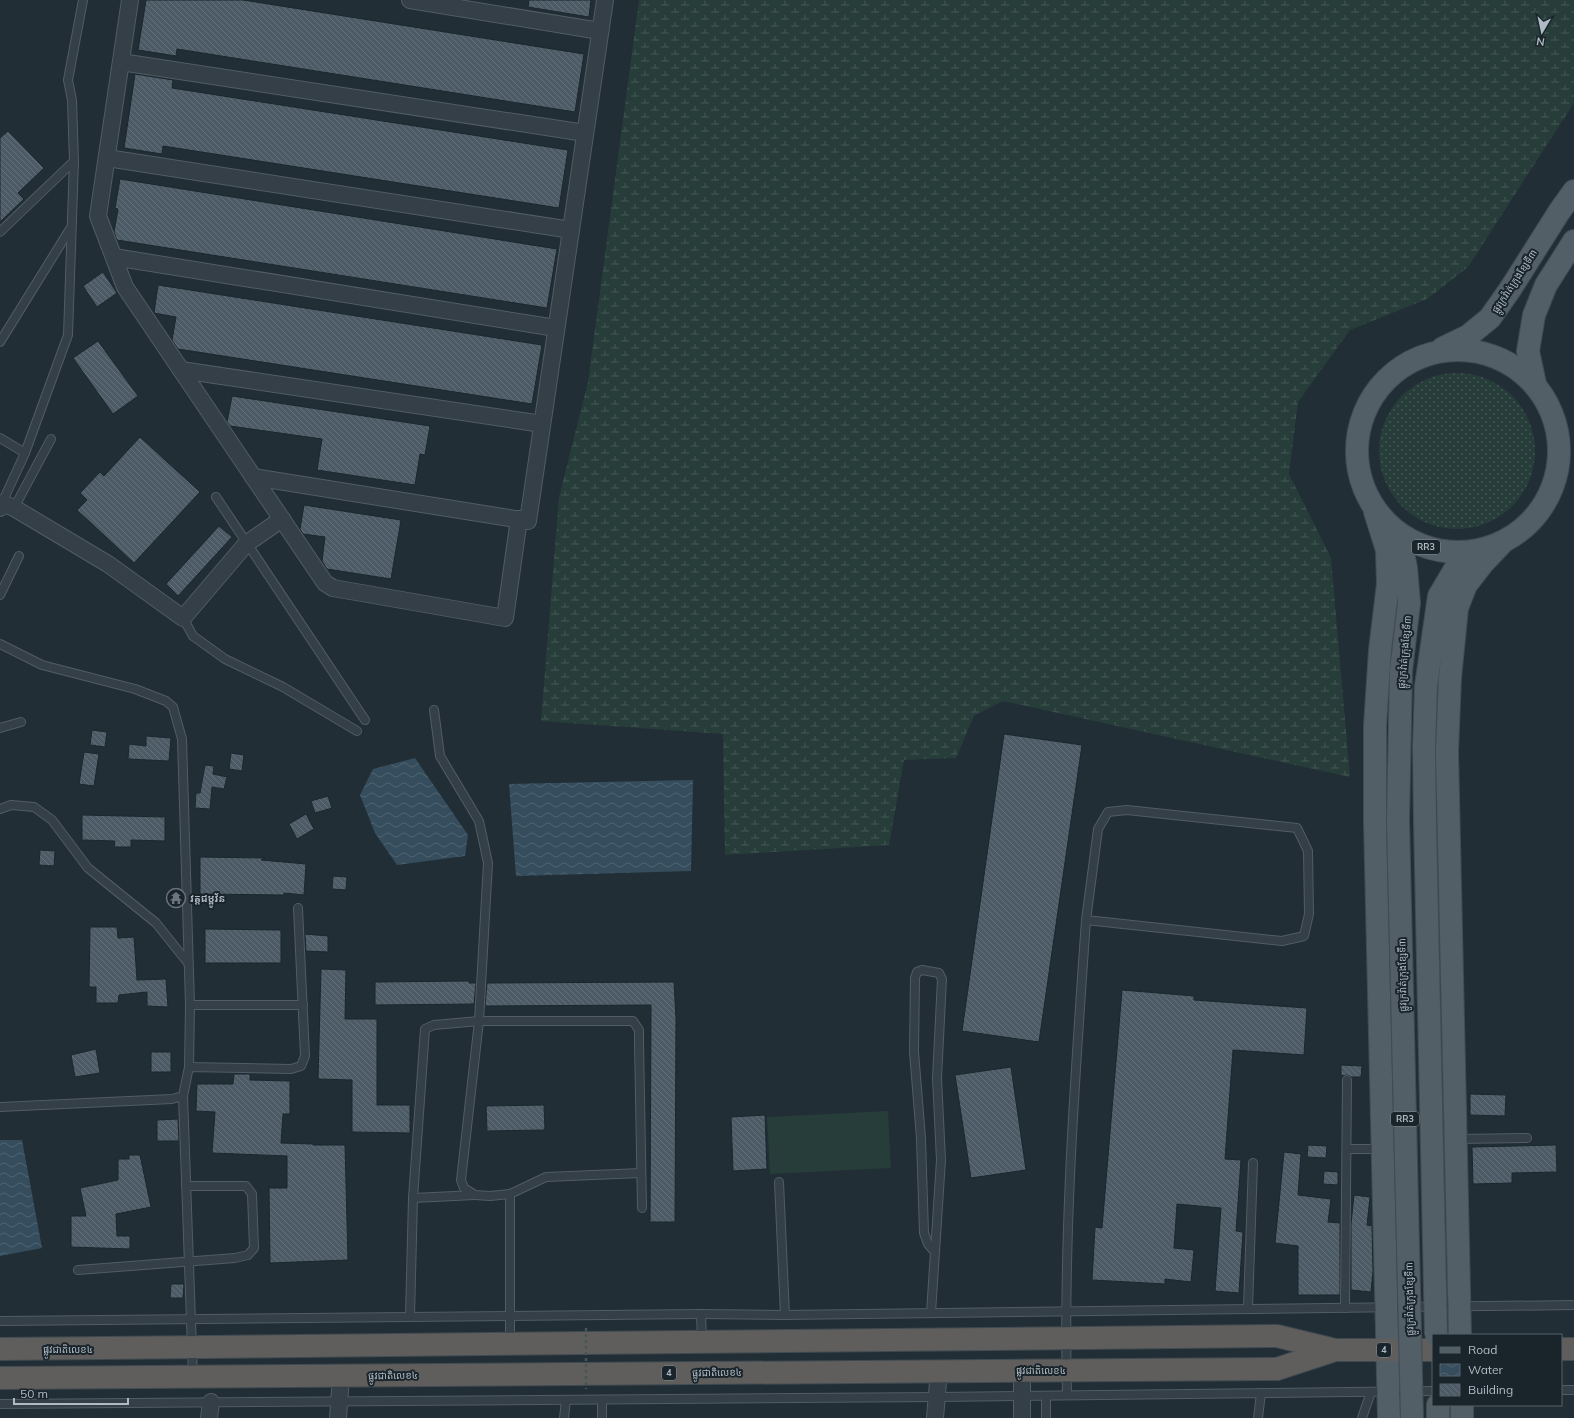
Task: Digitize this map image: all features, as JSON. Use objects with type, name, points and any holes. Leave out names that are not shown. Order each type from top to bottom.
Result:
[{"type":"highway","name":"ផ្លូវជាតិលេខ៤","points":[[0,1349],[1277,1336],[1335,1350],[1432,1350]]},
{"type":"highway","points":[[227,1347],[228,1376]]},
{"type":"highway","points":[[1562,1349],[1574,1349]]},
{"type":"highway","name":"ផ្លូវជាតិលេខ៤","points":[[0,1378],[939,1370],[1277,1369],[1335,1350]]},
{"type":"main road","name":"ផ្លូវក្រវ៉ាត់ក្រុងខ្សែទី៣","points":[[1436,352],[1468,336],[1490,318],[1574,191]]},
{"type":"main road","name":"RR3","points":[[1535,384],[1528,351],[1534,315],[1546,285],[1574,241]]},
{"type":"main road","name":"RR3","points":[[1463,350],[1490,355],[1515,367],[1535,384],[1550,407],[1558,432],[1560,459],[1554,485],[1542,509],[1525,528],[1502,543],[1473,552],[1447,552],[1422,546],[1399,534],[1375,512],[1364,492],[1356,463],[1357,433],[1367,405],[1384,380],[1408,362],[1436,352],[1463,350]]},
{"type":"main road","points":[[1375,512],[1387,550],[1388,584],[1380,650],[1375,726],[1375,821],[1387,1350],[1380,1392],[1389,1418]]},
{"type":"main road","name":"ផ្លូវក្រវ៉ាត់ក្រុងខ្សែទី៣","points":[[1399,534],[1406,568],[1409,603],[1401,671],[1398,820],[1412,1418]]},
{"type":"main road","points":[[1460,1334],[1447,751],[1450,678],[1457,608],[1466,585],[1483,563],[1502,543]]},
{"type":"main road","name":"RR3","points":[[1436,1334],[1425,822],[1424,747],[1426,686],[1438,596],[1455,569],[1473,552]]},
{"type":"main road","points":[[1438,1406],[1438,1418]]},
{"type":"main road","points":[[1462,1406],[1462,1418]]},
{"type":"street","points":[[130,0],[98,216],[125,287],[326,583],[333,588],[505,618],[519,519]]},
{"type":"street","points":[[410,0],[600,31]]},
{"type":"street","points":[[253,477],[528,521],[604,0]]},
{"type":"street","points":[[121,62],[585,133]]},
{"type":"street","points":[[107,158],[571,230]]},
{"type":"street","points":[[114,257],[556,328]]},
{"type":"street","points":[[181,370],[542,424]]},
{"type":"street","points":[[5,506],[108,564],[183,618],[246,544],[282,519]]},
{"type":"street","points":[[936,1418],[939,1370]]},
{"type":"street","points":[[1022,1370],[1022,1418]]},
{"type":"street","points":[[338,1418],[341,1376]]},
{"type":"lane","points":[[5,506],[68,335],[74,161],[72,100],[68,80],[83,0]]},
{"type":"lane","points":[[0,232],[74,161]]},
{"type":"lane","points":[[0,342],[71,227]]},
{"type":"lane","points":[[0,438],[25,453]]},
{"type":"lane","points":[[5,506],[51,439]]},
{"type":"lane","points":[[216,497],[365,720]]},
{"type":"lane","points":[[0,595],[19,556]]},
{"type":"lane","points":[[183,618],[193,636],[225,659],[283,687],[357,731]]},
{"type":"lane","points":[[0,644],[42,665],[135,688],[166,700],[173,707],[182,739],[190,1005],[189,1067],[183,1096],[193,1377]]},
{"type":"lane","points":[[434,710],[440,756],[479,821],[488,863],[479,1021],[461,1180],[464,1188],[475,1195]]},
{"type":"lane","points":[[0,728],[21,722]]},
{"type":"lane","points":[[0,809],[11,805],[34,807],[52,820],[88,868],[156,922],[188,963]]},
{"type":"lane","points":[[1067,1395],[1065,1310],[1075,1087],[1086,920],[1098,829],[1108,812],[1127,810],[1296,828],[1308,851],[1309,914],[1304,936],[1282,942],[1086,920]]},
{"type":"lane","points":[[189,1067],[290,1069],[301,1066],[305,1056],[298,908]]},
{"type":"lane","points":[[931,1313],[941,1160],[937,1078],[942,979],[939,973],[922,970],[917,972],[915,978],[914,1052],[921,1138],[924,1233],[928,1244],[934,1251]]},
{"type":"lane","points":[[190,1005],[303,1005]]},
{"type":"lane","points":[[410,1316],[413,1198],[426,1029],[434,1025],[479,1021],[633,1021],[639,1030],[642,1208]]},
{"type":"lane","points":[[1345,1308],[1347,1080]]},
{"type":"lane","points":[[0,1107],[172,1099],[183,1096]]},
{"type":"lane","points":[[1456,1139],[1527,1138]]},
{"type":"lane","points":[[1347,1149],[1383,1149]]},
{"type":"lane","points":[[1248,1308],[1253,1163]]},
{"type":"lane","points":[[413,1198],[510,1194],[546,1177],[641,1173]]},
{"type":"lane","points":[[780,1182],[785,1315]]},
{"type":"lane","points":[[78,1270],[236,1258],[248,1255],[254,1248],[252,1194],[246,1186],[186,1186]]},
{"type":"lane","points":[[510,1194],[510,1344]]},
{"type":"lane","points":[[0,1321],[410,1316],[701,1314],[785,1315],[1065,1310],[1574,1305]]},
{"type":"lane","points":[[701,1314],[702,1343]]},
{"type":"lane","points":[[1562,1390],[1574,1390]]},
{"type":"lane","points":[[0,1404],[210,1410],[339,1401],[938,1397],[1432,1391]]},
{"type":"lane","points":[[1362,1418],[1380,1392]]},
{"type":"lane","points":[[1258,1418],[1261,1393]]},
{"type":"lane","points":[[1046,1396],[1046,1418]]},
{"type":"lane","points":[[564,1418],[566,1400]]},
{"type":"lane","points":[[602,1400],[602,1418]]},
{"type":"path","points":[[586,1328],[586,1389]]},
{"type":"green space","points":[[639,0],[1574,0],[1574,103],[1468,267],[1427,299],[1350,330],[1298,402],[1289,474],[1331,558],[1350,777],[1003,701],[974,716],[956,758],[904,760],[889,845],[725,855],[723,734],[541,721],[559,497],[588,382]]},
{"type":"green space","points":[[1457,373],[1487,379],[1512,396],[1529,421],[1535,451],[1529,481],[1512,506],[1487,523],[1457,529],[1427,523],[1402,506],[1385,481],[1379,451],[1385,421],[1402,396],[1427,379]]},
{"type":"green space","points":[[888,1111],[891,1168],[770,1174],[767,1117]]},
{"type":"water","points":[[415,758],[468,835],[465,856],[397,865],[375,833],[360,795],[373,769]]},
{"type":"water","points":[[693,780],[691,871],[516,876],[509,784]]},
{"type":"water","points":[[0,1140],[22,1140],[42,1248],[0,1256]]},
{"type":"building","points":[[146,0],[243,0],[584,54],[575,112],[177,49],[176,56],[138,50]]},
{"type":"building","points":[[529,0],[591,0],[589,17],[528,7]]},
{"type":"building","points":[[135,74],[173,80],[172,88],[568,150],[559,208],[163,146],[162,154],[124,148]]},
{"type":"building","points":[[8,131],[44,168],[18,193],[24,199],[0,222],[0,138]]},
{"type":"building","points":[[120,179],[557,249],[547,308],[117,240],[114,232],[118,209],[115,208]]},
{"type":"building","points":[[103,272],[117,293],[97,307],[83,286]]},
{"type":"building","points":[[158,285],[542,345],[532,404],[178,349],[172,340],[176,317],[154,313]]},
{"type":"building","points":[[98,341],[138,396],[113,414],[73,358]]},
{"type":"building","points":[[232,396],[430,426],[425,455],[420,454],[415,485],[317,470],[322,439],[230,426],[227,422]]},
{"type":"building","points":[[140,437],[200,492],[134,563],[77,510],[87,500],[80,493],[100,472],[104,476]]},
{"type":"building","points":[[304,505],[401,520],[391,579],[327,569],[322,561],[325,537],[303,534],[300,529]]},
{"type":"building","points":[[219,526],[232,537],[178,596],[166,584]]},
{"type":"building","points":[[92,730],[107,732],[105,747],[90,745]]},
{"type":"building","points":[[1004,734],[1082,745],[1039,1042],[962,1031]]},
{"type":"building","points":[[146,736],[171,738],[169,761],[128,759],[129,744],[146,746]]},
{"type":"building","points":[[84,752],[99,754],[94,786],[79,784]]},
{"type":"building","points":[[231,753],[244,755],[242,771],[229,769]]},
{"type":"building","points":[[205,765],[214,766],[213,774],[227,777],[224,789],[212,787],[210,809],[195,808],[196,793],[200,793]]},
{"type":"building","points":[[328,796],[332,808],[315,813],[311,801]]},
{"type":"building","points":[[306,814],[314,829],[297,839],[289,824]]},
{"type":"building","points":[[82,815],[165,817],[165,841],[131,840],[131,847],[114,847],[115,841],[82,840]]},
{"type":"building","points":[[40,850],[55,851],[54,866],[39,865]]},
{"type":"building","points":[[200,857],[265,858],[261,860],[306,864],[304,895],[284,893],[284,895],[200,894]]},
{"type":"building","points":[[333,876],[347,877],[346,890],[332,889]]},
{"type":"building","points":[[90,927],[117,927],[118,938],[134,937],[137,980],[166,979],[168,1007],[147,1006],[147,992],[119,995],[118,1003],[96,1003],[96,987],[89,987]]},
{"type":"building","points":[[205,929],[281,930],[281,963],[205,963]]},
{"type":"building","points":[[305,934],[328,936],[328,952],[306,951]]},
{"type":"building","points":[[321,969],[346,970],[345,1019],[377,1019],[377,1105],[410,1105],[410,1133],[352,1132],[352,1080],[318,1079]]},
{"type":"building","points":[[469,981],[469,983],[476,983],[474,1004],[375,1005],[375,982]]},
{"type":"building","points":[[674,982],[676,1018],[675,1222],[650,1222],[651,1005],[485,1006],[487,983]]},
{"type":"building","points":[[1122,990],[1194,996],[1194,1000],[1307,1008],[1304,1055],[1233,1050],[1225,1159],[1241,1160],[1236,1231],[1243,1232],[1239,1293],[1215,1291],[1221,1208],[1177,1204],[1174,1248],[1194,1250],[1191,1282],[1165,1279],[1165,1284],[1092,1280],[1095,1227],[1102,1228]]},
{"type":"building","points":[[96,1049],[100,1073],[75,1077],[71,1055]]},
{"type":"building","points":[[151,1052],[171,1052],[171,1072],[151,1072]]},
{"type":"building","points":[[1341,1065],[1362,1066],[1361,1077],[1352,1077],[1347,1075],[1341,1076]]},
{"type":"building","points":[[1011,1067],[1026,1170],[971,1178],[955,1075]]},
{"type":"building","points":[[234,1074],[250,1074],[250,1080],[290,1081],[290,1114],[283,1114],[281,1143],[345,1145],[348,1260],[270,1263],[269,1188],[287,1188],[287,1156],[212,1153],[215,1112],[196,1111],[197,1084],[233,1084]]},
{"type":"building","points":[[1470,1094],[1506,1095],[1505,1116],[1470,1115]]},
{"type":"building","points":[[544,1105],[545,1130],[487,1131],[486,1106]]},
{"type":"building","points":[[765,1115],[767,1169],[733,1171],[731,1117]]},
{"type":"building","points":[[178,1119],[179,1141],[157,1141],[157,1120]]},
{"type":"building","points":[[1308,1145],[1327,1146],[1326,1158],[1307,1157]]},
{"type":"building","points":[[1556,1145],[1557,1172],[1512,1173],[1512,1183],[1473,1184],[1472,1147]]},
{"type":"building","points":[[1284,1152],[1301,1154],[1298,1195],[1331,1199],[1328,1222],[1340,1223],[1340,1295],[1298,1295],[1298,1246],[1275,1243]]},
{"type":"building","points":[[129,1155],[140,1155],[151,1207],[116,1214],[117,1236],[130,1236],[130,1249],[71,1247],[71,1216],[86,1216],[80,1188],[118,1180],[118,1159],[129,1159]]},
{"type":"building","points":[[1324,1171],[1338,1172],[1338,1185],[1323,1184]]},
{"type":"building","points":[[1354,1195],[1370,1197],[1367,1225],[1372,1226],[1373,1271],[1371,1292],[1351,1290],[1351,1224]]},
{"type":"building","points":[[171,1284],[184,1284],[183,1298],[170,1298]]},
{"type":"place","name":"វត្តជម្ពូវ័ន","points":[[176,898]]}]
